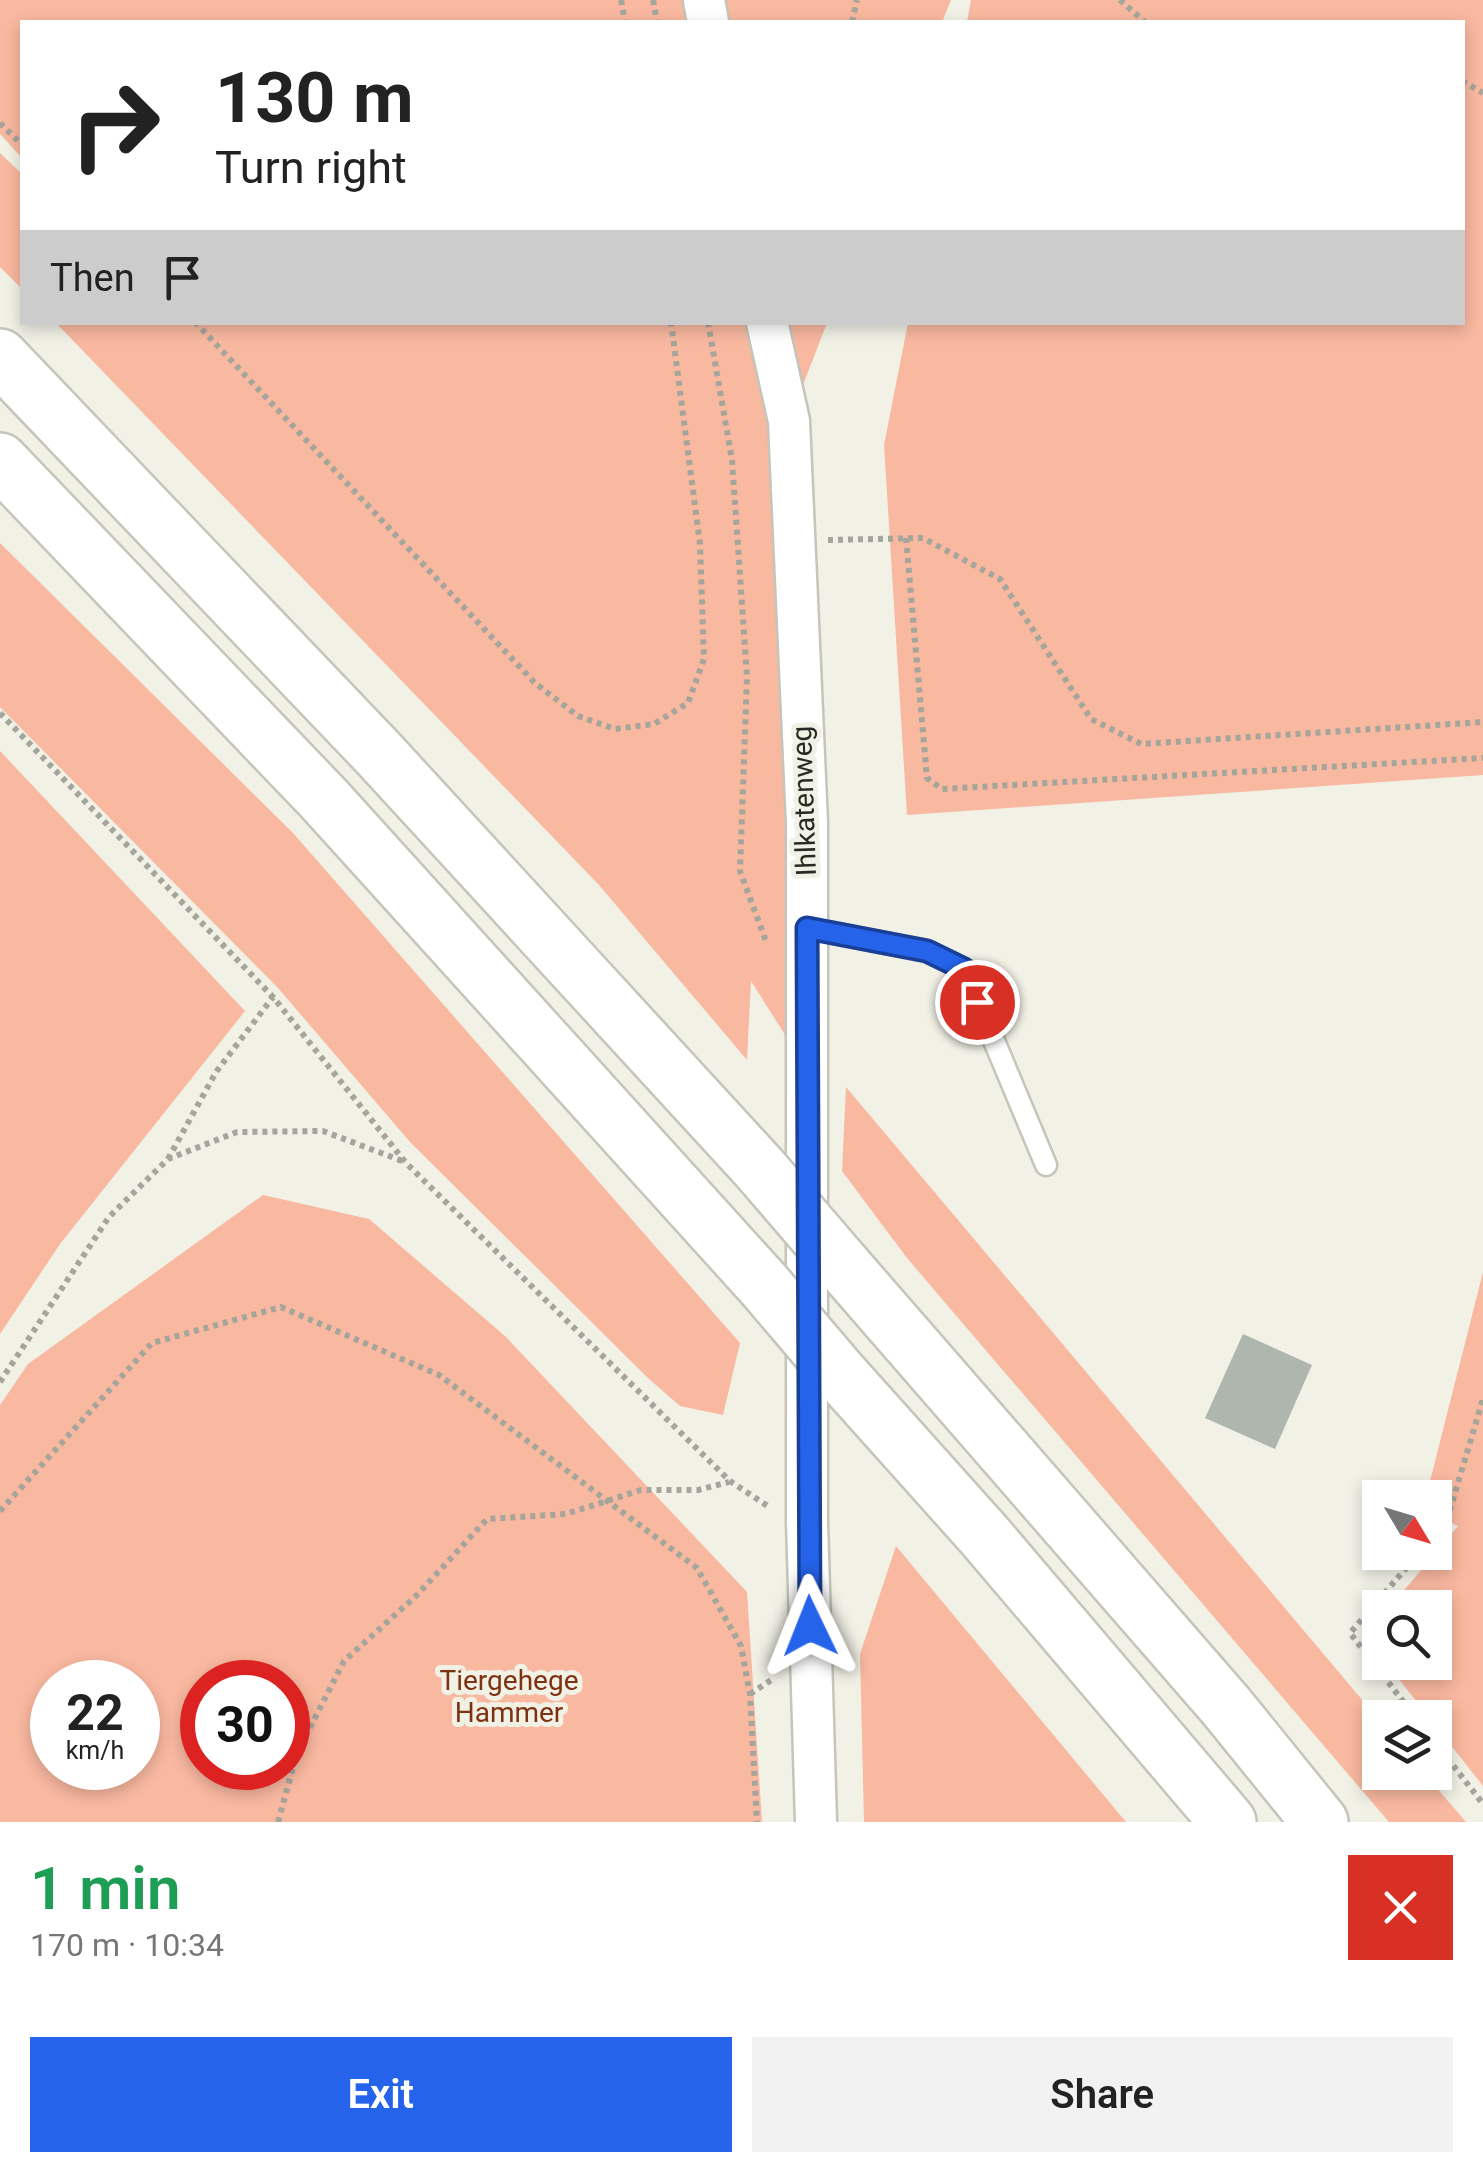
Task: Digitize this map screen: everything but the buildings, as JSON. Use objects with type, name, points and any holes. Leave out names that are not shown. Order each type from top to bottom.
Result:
[{"type":"highway","points":[[0,358],[380,754],[760,1169],[1214,1692],[1320,1822]]},
{"type":"highway","points":[[0,461],[376,855],[764,1285],[984,1535],[1228,1822]]},
{"type":"street","name":"Ihlkatenweg","points":[[768,325],[789,422],[807,823],[807,1522],[816,1822]]},
{"type":"lane","points":[[807,928],[927,951],[964,969],[1046,1166]]},
{"type":"path","points":[[1120,0],[1143,20]]},
{"type":"path","points":[[0,122],[20,144]]},
{"type":"path","points":[[198,325],[534,683],[578,716],[614,729],[654,724],[688,703],[704,658],[700,544],[671,325]]},
{"type":"path","points":[[709,325],[732,460],[747,677],[740,871],[767,943],[768,963]]},
{"type":"path","points":[[906,538],[927,778],[942,789],[1483,758]]},
{"type":"path","points":[[792,542],[923,538],[1000,578],[1091,719],[1141,744],[1483,722]]},
{"type":"path","points":[[0,714],[272,996],[406,1162],[730,1482],[784,1516],[807,1522]]},
{"type":"path","points":[[0,1382],[110,1217],[168,1159],[216,1072],[272,996]]},
{"type":"path","points":[[168,1159],[238,1132],[323,1131],[406,1162]]},
{"type":"path","points":[[0,1511],[152,1343],[281,1307],[439,1375],[601,1500],[697,1568],[740,1646],[750,1694],[757,1822]]},
{"type":"path","points":[[1452,1504],[1483,1400]]},
{"type":"path","points":[[278,1822],[297,1753],[344,1661],[416,1596],[488,1519],[566,1514],[641,1490],[698,1490],[730,1482]]},
{"type":"path","points":[[1402,1700],[1350,1633],[1404,1570]]},
{"type":"path","points":[[779,1694],[780,1674]]},
{"type":"path","points":[[1452,1764],[1483,1804]]},
{"type":"green space","points":[[0,0],[951,0],[943,20],[20,20],[20,156],[0,134]]},
{"type":"green space","points":[[971,0],[1483,0],[1483,775],[907,815],[884,445],[908,325],[1465,325],[1465,20],[967,20]]},
{"type":"green space","points":[[0,153],[20,172],[20,287],[0,267]]},
{"type":"green space","points":[[58,325],[826,325],[789,421],[806,1068],[751,981],[747,1060],[599,885]]},
{"type":"green space","points":[[0,543],[293,833],[740,1343],[723,1415],[680,1406],[649,1379],[410,1142],[278,988],[0,707]]},
{"type":"green space","points":[[0,751],[245,1011],[60,1244],[0,1334]]},
{"type":"green space","points":[[846,1087],[1362,1700],[1362,1790],[1439,1790],[1466,1822],[1389,1822],[907,1258],[842,1171]]},
{"type":"green space","name":"Tiergehege Hammer","points":[[263,1195],[369,1219],[505,1336],[747,1592],[762,1822],[0,1822],[0,1405],[28,1364]]},
{"type":"green space","points":[[1483,1272],[1483,1786],[1452,1747],[1452,1700],[1415,1700],[1400,1680],[1452,1680],[1452,1590],[1404,1590],[1421,1570],[1452,1570],[1452,1533],[1458,1526],[1452,1523],[1452,1480],[1430,1480]]},
{"type":"green space","points":[[896,1546],[1126,1822],[864,1822],[860,1654]]},
{"type":"route","points":[[810,1626],[807,928],[927,951],[964,969],[977,1002]]}]
